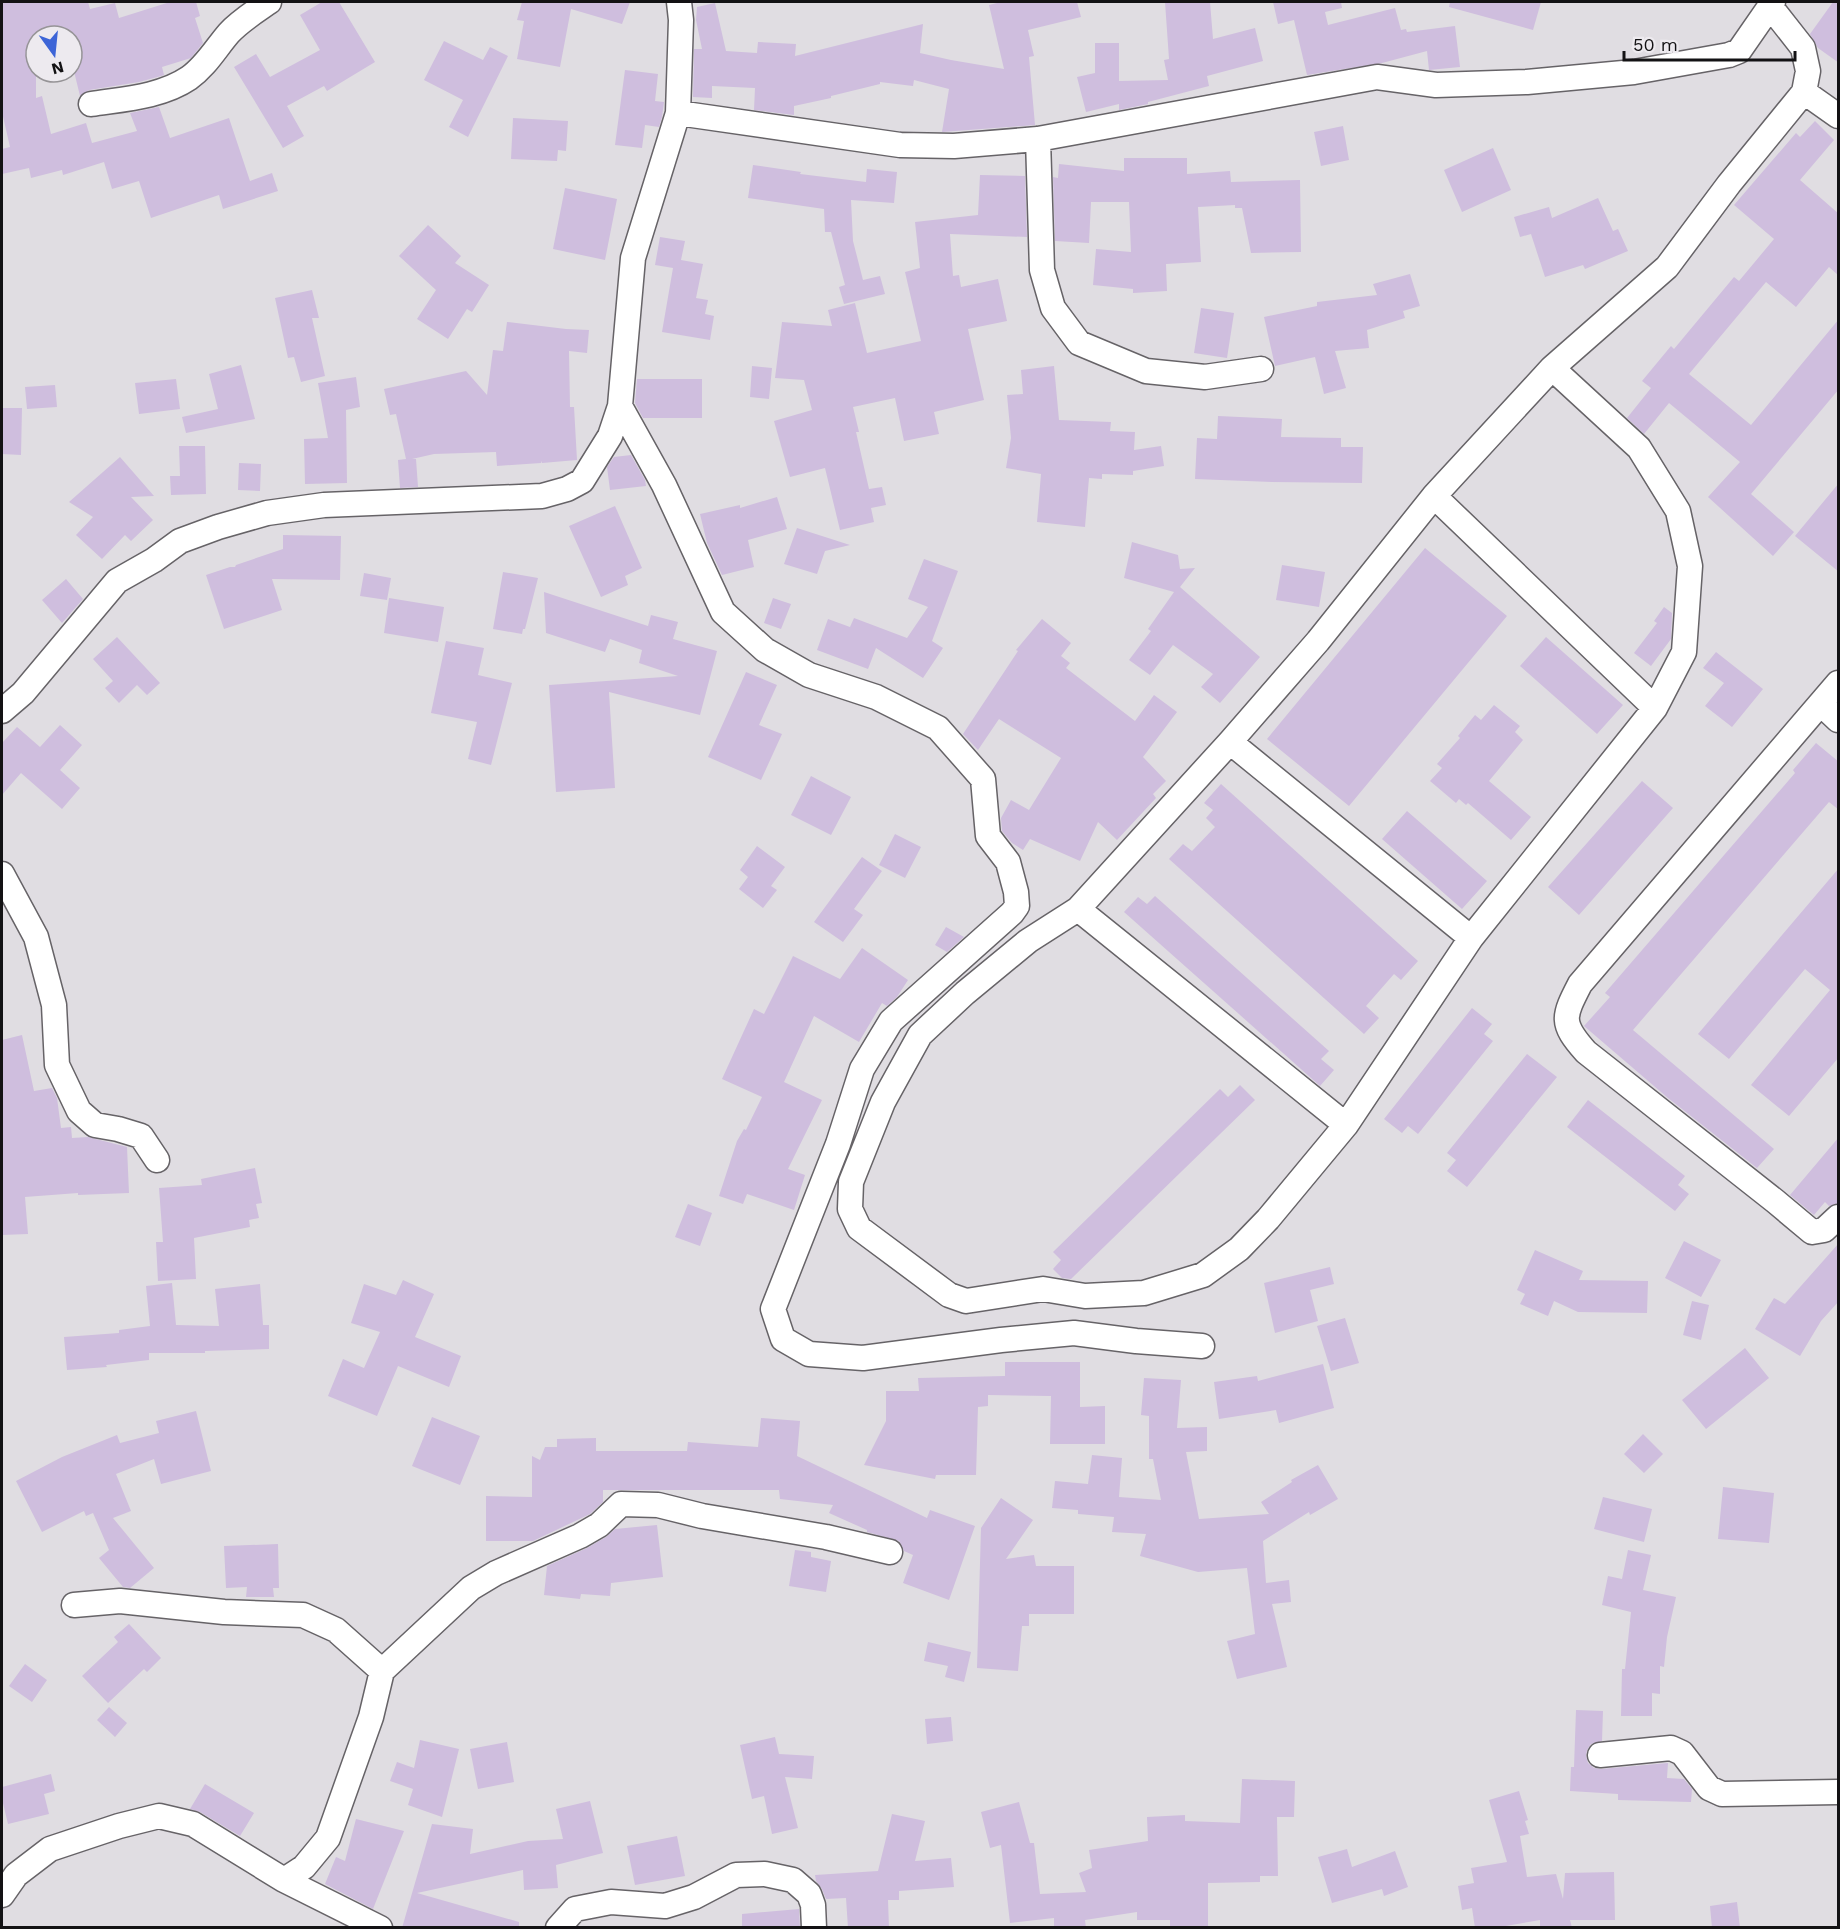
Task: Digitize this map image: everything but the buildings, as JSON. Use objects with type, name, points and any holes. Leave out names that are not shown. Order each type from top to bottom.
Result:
[{"type":"street","points":[[91,104],[171,88],[190,77],[209,59],[230,32],[269,2]]},
{"type":"street","points":[[2,711],[22,693],[117,581],[154,560],[180,541],[267,513],[324,504],[542,496],[567,489],[582,480],[610,436],[620,406],[633,258],[678,113],[681,20],[679,2]]},
{"type":"street","points":[[678,113],[900,145],[954,146],[1038,139],[1377,76],[1436,85],[1527,82],[1634,72],[1729,55],[1739,51],[1772,4],[1803,48],[1808,71],[1804,92],[1729,184],[1667,267],[1552,368],[1434,496],[1318,641],[1230,742],[1078,909],[1028,941],[965,993],[920,1035],[898,1071],[851,1182],[850,1209],[859,1228],[949,1295],[966,1301],[1043,1289],[1085,1296],[1144,1293],[1203,1275],[1239,1249],[1268,1219],[1346,1125],[1471,938],[1654,708],[1684,652],[1690,566],[1678,511],[1639,448],[1552,368]]},
{"type":"street","points":[[1804,92],[1839,116]]},
{"type":"street","points":[[1038,139],[1042,270],[1053,308],[1078,343],[1146,371],[1204,377],[1261,369]]},
{"type":"street","points":[[620,406],[664,485],[723,612],[765,650],[809,675],[876,697],[938,728],[983,778],[988,836],[1008,862],[1016,892],[1017,906],[1012,913],[891,1021],[862,1069],[838,1144],[773,1309],[783,1339],[809,1354],[863,1358],[1001,1340],[1074,1334],[1202,1346]]},
{"type":"street","points":[[1434,496],[1654,708]]},
{"type":"street","points":[[1839,683],[1580,984],[1566,1012],[1570,1034],[1586,1052],[1801,1224],[1812,1232],[1824,1230],[1839,1217]]},
{"type":"street","points":[[1821,704],[1839,720]]},
{"type":"street","points":[[1230,742],[1471,938]]},
{"type":"street","points":[[2,874],[36,937],[54,1005],[57,1065],[79,1111],[95,1125],[141,1136],[157,1160]]},
{"type":"street","points":[[1078,909],[1346,1125]]},
{"type":"street","points":[[284,1880],[304,1867],[328,1838],[371,1717],[382,1671],[471,1588],[496,1573],[580,1536],[599,1525],[621,1504],[658,1505],[702,1516],[826,1537],[890,1552]]},
{"type":"street","points":[[74,1605],[120,1601],[224,1612],[303,1615],[336,1630],[382,1671]]},
{"type":"street","points":[[1600,1755],[1671,1748],[1682,1753],[1709,1788],[1722,1794],[1839,1792]]},
{"type":"street","points":[[2,1895],[16,1875],[50,1849],[119,1826],[159,1816],[193,1824],[284,1880],[380,1928]]},
{"type":"street","points":[[558,1928],[575,1909],[611,1902],[665,1906],[694,1897],[736,1875],[765,1874],[793,1880],[809,1894],[813,1905],[814,1928]]}]
